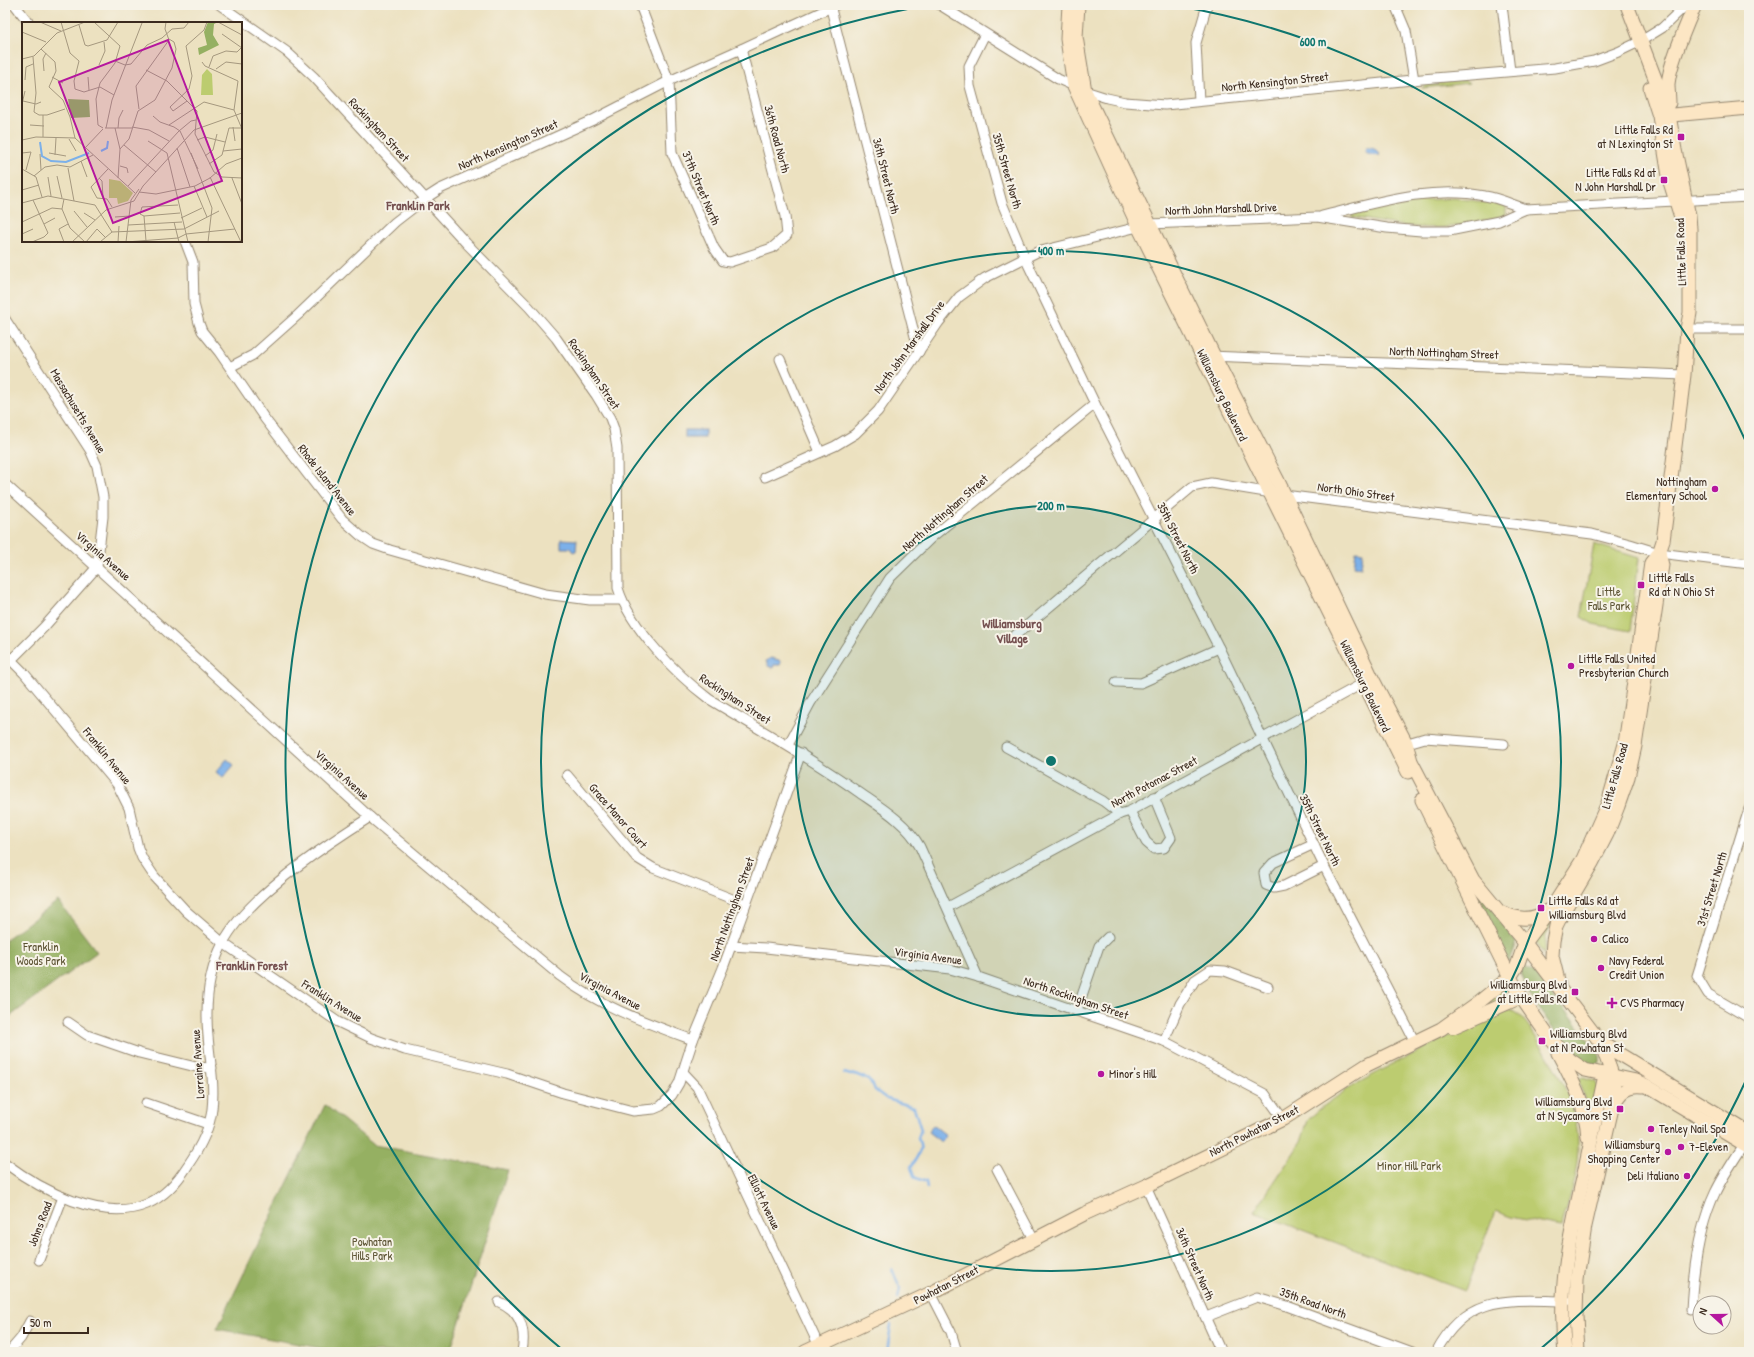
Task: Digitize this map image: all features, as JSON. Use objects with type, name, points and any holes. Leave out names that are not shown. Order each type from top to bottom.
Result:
[{"type":"main road","name":"Williamsburg Boulevard","points":[[1068,5],[1067,39],[1079,89],[1209,356],[1284,495],[1368,681]]},
{"type":"main road","name":"Williamsburg Boulevard","points":[[1078,5],[1076,37],[1079,89]]},
{"type":"main road","points":[[1618,5],[1638,43]]},
{"type":"main road","points":[[1627,5],[1638,43]]},
{"type":"main road","points":[[1695,5],[1682,36],[1668,84],[1664,115],[1749,108]]},
{"type":"main road","name":"Little Falls Road","points":[[1513,971],[1525,943],[1558,909],[1597,830],[1618,774],[1625,744],[1651,563],[1659,553],[1663,541],[1684,375],[1687,329],[1682,312],[1681,201],[1670,182],[1664,115],[1638,43]]},
{"type":"main road","name":"Williamsburg Boulevard","points":[[1209,356],[1269,492],[1368,681],[1513,971],[1521,997],[1548,1036],[1577,1066],[1584,1070],[1609,1073]]},
{"type":"main road","name":"Williamsburg Boulevard","points":[[1400,745],[1411,761],[1473,880],[1525,943],[1601,1043],[1614,1086],[1612,1108],[1582,1241],[1577,1279],[1578,1352]]},
{"type":"main road","points":[[1499,912],[1513,918],[1533,918],[1558,909],[1552,956],[1560,989]]},
{"type":"main road","points":[[1513,971],[1527,964],[1548,974]]},
{"type":"main road","name":"North Powhatan Street","points":[[1084,1214],[1146,1186],[1283,1119],[1360,1069],[1441,1029],[1479,1002],[1513,971]]},
{"type":"main road","name":"North Powhatan Street","points":[[1441,1029],[1450,1028],[1521,997]]},
{"type":"main road","points":[[1548,1036],[1573,1081],[1584,1107],[1590,1146]]},
{"type":"main road","points":[[1601,1043],[1661,1079],[1748,1140]]},
{"type":"main road","points":[[1609,1073],[1626,1067],[1661,1079]]},
{"type":"main road","points":[[1609,1073],[1647,1086],[1748,1140]]},
{"type":"main road","points":[[1565,1352],[1562,1285],[1568,1243],[1590,1146],[1609,1073]]},
{"type":"main road","points":[[1612,1108],[1617,1097],[1623,1090],[1638,1085],[1647,1086]]},
{"type":"main road","name":"Powhatan Street","points":[[805,1352],[931,1293],[1084,1214]]},
{"type":"street","points":[[15,5],[28,22]]},
{"type":"street","name":"Rockingham Street","points":[[220,5],[287,52],[314,77],[466,243],[542,320],[596,394],[610,418],[614,429],[617,448],[618,588],[622,600],[636,624],[675,670],[709,699],[801,753],[896,818],[909,830],[920,847],[948,907]]},
{"type":"street","name":"37th Street North","points":[[641,5],[669,81],[672,153],[714,248],[723,261]]},
{"type":"street","name":"North Kensington Street","points":[[940,5],[1042,70],[1079,89],[1125,102],[1164,105],[1414,80],[1555,68],[1594,61],[1638,43]]},
{"type":"street","points":[[1198,101],[1196,43],[1207,5]]},
{"type":"street","points":[[1394,5],[1406,31],[1414,80]]},
{"type":"street","points":[[1502,5],[1510,71]]},
{"type":"street","points":[[1638,43],[1662,28],[1686,5]]},
{"type":"street","name":"North Kensington Street","points":[[230,367],[253,355],[298,316],[395,222],[440,189],[591,121],[669,81],[832,6]]},
{"type":"street","name":"36th Street North","points":[[832,6],[919,352]]},
{"type":"street","name":"35th Street North","points":[[985,34],[969,66],[970,86],[1002,203],[1025,258],[1095,404],[1263,737],[1324,866],[1415,1042]]},
{"type":"street","name":"36th Road North","points":[[723,261],[730,262],[755,255],[772,248],[787,235],[785,216],[741,49]]},
{"type":"street","name":"North John Marshall Drive","points":[[765,477],[855,434],[878,411],[939,322],[959,298],[985,278],[1037,252],[1144,225],[1317,217],[1415,195],[1448,193],[1486,196],[1526,209],[1749,197]]},
{"type":"street","name":"North John Marshall Drive","points":[[1317,217],[1387,228],[1421,231],[1449,231],[1499,221],[1526,209]]},
{"type":"street","name":"Rhode Island Avenue","points":[[185,242],[193,262],[194,304],[199,323],[204,334],[230,367],[265,419],[342,520],[361,536],[373,544],[390,550],[527,590],[566,598],[622,600]]},
{"type":"street","name":"Massachusetts Avenue","points":[[5,319],[81,436],[97,466],[103,497],[103,517],[97,567]]},
{"type":"street","points":[[1687,329],[1749,329]]},
{"type":"street","name":"North Nottingham Street","points":[[1209,356],[1684,375]]},
{"type":"street","points":[[780,358],[820,452]]},
{"type":"street","name":"North Nottingham Street","points":[[788,745],[811,702],[890,578],[932,537],[1095,404]]},
{"type":"street","name":"North Ohio Street","points":[[1011,639],[1192,486],[1211,483],[1284,495],[1592,534],[1659,553],[1749,564]]},
{"type":"street","name":"Virginia Avenue","points":[[5,484],[370,817],[574,987],[630,1016],[693,1040]]},
{"type":"street","points":[[8,657],[44,627],[97,567]]},
{"type":"street","points":[[1116,682],[1141,684],[1219,648]]},
{"type":"street","name":"Franklin Avenue","points":[[8,657],[120,789],[129,808],[138,848],[151,873],[186,911],[223,943],[338,1022],[371,1038],[405,1050],[508,1074],[563,1093],[633,1111],[654,1110],[666,1103],[679,1083],[683,1072]]},
{"type":"street","name":"North Potomac Street","points":[[948,907],[1120,814],[1130,811],[1368,681]]},
{"type":"street","points":[[1400,745],[1425,738],[1504,744]]},
{"type":"street","points":[[1006,747],[1103,801],[1120,814]]},
{"type":"street","name":"North Nottingham Street","points":[[683,1072],[693,1040],[708,1008],[745,904],[782,810],[801,753]]},
{"type":"street","name":"Grace Manor Court","points":[[566,775],[637,858],[653,868],[745,904]]},
{"type":"street","points":[[1130,811],[1146,842],[1154,849],[1164,848],[1171,838],[1154,797]]},
{"type":"street","name":"31st Street North","points":[[1749,809],[1697,976],[1708,994],[1749,1018]]},
{"type":"street","name":"Lorraine Avenue","points":[[5,1163],[25,1178],[63,1197],[89,1205],[113,1209],[128,1209],[147,1204],[167,1191],[192,1160],[212,1112],[214,1091],[208,1037],[207,999],[213,967],[223,943],[233,927],[266,893],[344,833],[370,817]]},
{"type":"street","points":[[1314,844],[1273,863],[1264,873],[1266,885],[1274,888],[1284,886],[1324,866]]},
{"type":"street","points":[[948,907],[978,977]]},
{"type":"street","points":[[1077,1010],[1099,946],[1108,937]]},
{"type":"street","name":"Virginia Avenue","points":[[731,946],[766,948],[950,969],[978,977]]},
{"type":"street","points":[[1164,1041],[1180,1004],[1195,980],[1210,970],[1225,971],[1268,987]]},
{"type":"street","name":"North Rockingham Street","points":[[978,977],[1164,1041],[1265,1094],[1283,1119]]},
{"type":"street","points":[[68,1022],[87,1035],[139,1053],[196,1067],[212,1068]]},
{"type":"street","name":"Elliott Avenue","points":[[683,1072],[697,1087],[819,1346]]},
{"type":"street","points":[[146,1103],[208,1124]]},
{"type":"street","points":[[1691,1310],[1695,1263],[1709,1208],[1718,1187],[1748,1140]]},
{"type":"street","points":[[997,1169],[1034,1240]]},
{"type":"street","name":"36th Street North","points":[[1146,1186],[1221,1352]]},
{"type":"street","name":"Johns Road","points":[[39,1260],[63,1197]]},
{"type":"street","points":[[931,1293],[951,1332],[957,1352]]},
{"type":"street","name":"35th Road North","points":[[1206,1317],[1258,1297],[1284,1305],[1412,1352]]},
{"type":"street","points":[[1436,1352],[1451,1329],[1465,1316],[1479,1308],[1506,1300],[1577,1301]]},
{"type":"street","points":[[499,1302],[512,1310],[520,1321],[524,1336],[522,1352]]},
{"type":"street","points":[[9,1352],[21,1338],[30,1321]]},
{"type":"green space","points":[[1465,80],[1469,83],[1422,88],[1427,83]]},
{"type":"green space","points":[[1454,198],[1506,206],[1506,215],[1464,225],[1437,228],[1376,222],[1352,217],[1352,212],[1399,202]]},
{"type":"green space","name":"Little Falls Park","points":[[1594,544],[1639,558],[1630,631],[1593,624],[1581,617]]},
{"type":"green space","points":[[1456,857],[1516,942],[1508,964]]},
{"type":"green space","name":"Franklin Woods Park","points":[[58,901],[97,952],[5,1020],[5,940]]},
{"type":"green space","points":[[1551,917],[1553,919],[1546,936],[1544,954],[1534,940]]},
{"type":"green space","points":[[1523,967],[1533,971],[1554,998],[1568,1012],[1600,1056],[1600,1062],[1595,1066],[1587,1065],[1572,1055],[1524,987],[1521,970]]},
{"type":"green space","points":[[1501,990],[1507,996],[1506,999],[1482,1009],[1482,1006]]},
{"type":"green space","name":"Minor Hill Park","points":[[1510,1010],[1520,1016],[1531,1030],[1560,1078],[1573,1109],[1578,1142],[1577,1160],[1574,1180],[1561,1227],[1511,1217],[1495,1211],[1465,1291],[1254,1212],[1301,1142],[1308,1120],[1321,1108],[1349,1088],[1395,1063],[1445,1038]]},
{"type":"green space","points":[[1583,1078],[1596,1082],[1598,1087],[1591,1113],[1578,1080]]},
{"type":"green space","name":"Powhatan Hills Park","points":[[325,1105],[374,1145],[508,1170],[450,1352],[342,1352],[217,1329]]},
{"type":"water","points":[[1366,148],[1373,148],[1380,155],[1375,156],[1368,154],[1365,152]]},
{"type":"water","points":[[685,430],[705,430],[705,438],[685,438]]},
{"type":"water","points":[[561,539],[577,540],[576,551],[573,552],[570,548],[561,548]]},
{"type":"water","points":[[1356,551],[1363,552],[1361,567],[1354,566]]},
{"type":"water","points":[[771,658],[779,660],[781,663],[780,665],[774,665],[773,668],[768,666],[766,661]]},
{"type":"water","points":[[227,759],[234,765],[223,778],[216,772]]},
{"type":"water","points":[[933,1125],[946,1135],[941,1142],[928,1132]]},
{"type":"waterway","points":[[844,1073],[851,1075],[855,1074],[867,1079],[873,1085],[875,1090],[887,1099],[914,1107],[921,1130],[918,1138],[920,1150],[911,1167],[914,1177],[926,1182],[927,1188]]},
{"type":"waterway","points":[[892,1269],[900,1288],[898,1298]]},
{"type":"waterway","points":[[887,1352],[891,1325]]},
{"type":"place","name":"Little Falls Rd at N Lexington St","points":[[1681,137]]},
{"type":"place","name":"Little Falls Rd at N John Marshall Dr","points":[[1664,180]]},
{"type":"place","name":"Nottingham Elementary School","points":[[1715,489]]},
{"type":"place","name":"Little Falls Rd at N Ohio St","points":[[1641,585]]},
{"type":"place","name":"Little Falls United Presbyterian Church","points":[[1571,666]]},
{"type":"place","name":"Little Falls Rd at Williamsburg Blvd","points":[[1541,908]]},
{"type":"place","name":"Calico","points":[[1594,939]]},
{"type":"place","name":"Navy Federal Credit Union","points":[[1601,968]]},
{"type":"place","name":"Williamsburg Blvd at Little Falls Rd","points":[[1575,992]]},
{"type":"place","name":"CVS Pharmacy","points":[[1612,1003]]},
{"type":"place","name":"Williamsburg Blvd at N Powhatan St","points":[[1542,1041]]},
{"type":"place","name":"Minor's Hill","points":[[1101,1074]]},
{"type":"place","name":"Williamsburg Blvd at N Sycamore St","points":[[1620,1109]]},
{"type":"place","name":"Tenley Nail Spa","points":[[1651,1129]]},
{"type":"place","name":"7-Eleven","points":[[1681,1147]]},
{"type":"place","name":"Williamsburg Shopping Center","points":[[1668,1152]]},
{"type":"place","name":"Deli Italiano","points":[[1687,1176]]},
{"type":"district","name":"Franklin Park","points":[[418,205]]},
{"type":"district","name":"Williamsburg Village","points":[[1012,630]]},
{"type":"district","name":"Franklin Forest","points":[[252,965]]}]
